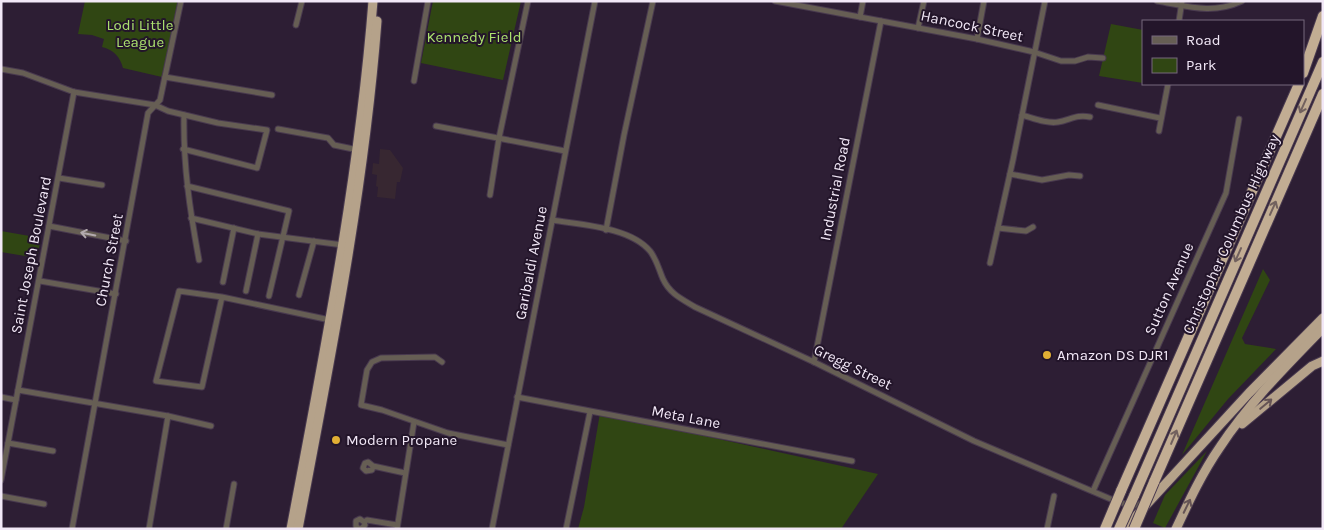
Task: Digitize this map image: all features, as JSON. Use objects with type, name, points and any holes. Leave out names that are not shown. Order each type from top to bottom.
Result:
[{"type":"highway","points":[[291,529],[344,245],[358,150],[373,1]]},
{"type":"highway","points":[[298,529],[352,233],[366,133],[379,1]]},
{"type":"highway","points":[[1304,71],[1323,16]]},
{"type":"highway","points":[[1304,72],[1323,28]]},
{"type":"highway","name":"Christopher Columbus Highway","points":[[1119,529],[1323,62]]},
{"type":"highway","name":"Christopher Columbus Highway","points":[[1105,529],[1299,85]]},
{"type":"highway","name":"Christopher Columbus Highway","points":[[1134,529],[1323,94]]},
{"type":"highway","points":[[1314,113],[1323,104]]},
{"type":"highway","points":[[1166,420],[1169,401],[1198,326],[1208,292]]},
{"type":"highway","points":[[1124,529],[1249,394],[1323,318]]},
{"type":"highway","points":[[1176,529],[1204,474],[1228,435],[1267,386],[1323,328]]},
{"type":"highway","points":[[1228,435],[1312,366],[1323,361]]},
{"type":"street","name":"Church Street","points":[[72,529],[148,113],[160,100],[181,1]]},
{"type":"street","points":[[296,25],[302,1]]},
{"type":"street","points":[[414,81],[428,1]]},
{"type":"street","points":[[490,195],[499,138],[528,1]]},
{"type":"street","name":"Garibaldi Avenue","points":[[492,529],[595,1]]},
{"type":"street","points":[[606,230],[652,1]]},
{"type":"street","name":"Hancock Street","points":[[775,1],[803,3],[860,17],[977,39],[1034,52],[1061,61],[1075,61],[1088,57],[1103,58]]},
{"type":"street","points":[[860,17],[863,1]]},
{"type":"street","points":[[918,28],[924,1]]},
{"type":"street","points":[[977,39],[984,1]]},
{"type":"street","points":[[990,263],[1010,174],[1044,1]]},
{"type":"street","points":[[1157,1],[1182,3],[1206,10],[1228,7],[1242,1]]},
{"type":"street","points":[[1179,20],[1182,3]]},
{"type":"street","name":"Industrial Road","points":[[814,362],[881,21]]},
{"type":"street","points":[[1,69],[23,73],[74,92],[155,105],[168,111],[218,123],[266,130],[257,168],[184,149]]},
{"type":"street","points":[[165,77],[272,95]]},
{"type":"street","points":[[1159,131],[1168,85]]},
{"type":"street","name":"Saint Joseph Boulevard","points":[[1,480],[40,281],[74,92]]},
{"type":"street","points":[[1098,105],[1160,118]]},
{"type":"street","points":[[184,115],[187,186],[199,260]]},
{"type":"street","points":[[1022,115],[1052,122],[1078,116],[1090,117]]},
{"type":"street","name":"Sutton Avenue","points":[[1093,491],[1226,192],[1239,119]]},
{"type":"street","points":[[436,126],[565,151]]},
{"type":"street","points":[[278,129],[328,138],[334,146],[358,150]]},
{"type":"street","points":[[1010,174],[1042,180],[1069,175],[1080,176]]},
{"type":"street","points":[[59,178],[102,185]]},
{"type":"street","points":[[187,186],[289,210],[270,296]]},
{"type":"street","points":[[191,218],[258,234],[344,245]]},
{"type":"street","name":"Gregg Street","points":[[552,220],[624,234],[644,245],[656,261],[667,286],[677,297],[974,441],[1131,506],[1140,505],[1152,499]]},
{"type":"street","points":[[49,226],[126,241]]},
{"type":"street","points":[[998,228],[1026,230],[1034,227]]},
{"type":"street","points":[[223,282],[234,228]]},
{"type":"street","points":[[246,290],[258,234]]},
{"type":"street","points":[[299,295],[314,241]]},
{"type":"street","points":[[40,281],[116,294]]},
{"type":"street","points":[[222,297],[202,387],[156,381],[179,291],[222,297],[330,320]]},
{"type":"street","points":[[442,362],[435,357],[376,359],[367,370],[361,405],[448,432],[508,445]]},
{"type":"street","points":[[18,390],[168,416],[211,426]]},
{"type":"street","points":[[1,397],[16,400]]},
{"type":"street","name":"Meta Lane","points":[[517,397],[852,461]]},
{"type":"street","points":[[566,529],[590,412]]},
{"type":"street","points":[[148,529],[168,416]]},
{"type":"street","points":[[364,522],[367,520],[397,527],[414,422]]},
{"type":"street","points":[[8,442],[53,451]]},
{"type":"street","points":[[373,466],[405,473]]},
{"type":"street","points":[[226,529],[234,484]]},
{"type":"street","points":[[1,496],[44,504]]},
{"type":"street","points":[[1047,529],[1054,496]]},
{"type":"street","points":[[1113,500],[1123,510],[1125,519],[1124,529]]},
{"type":"shaded area","points":[[380,149],[390,150],[403,168],[400,182],[397,182],[395,199],[377,197],[377,175],[372,174],[373,163],[379,164]]},
{"type":"green space","name":"Lodi Little League","points":[[85,1],[178,1],[162,77],[123,68],[116,55],[102,47],[104,39],[92,35],[78,34]]},
{"type":"green space","name":"Kennedy Field","points":[[433,1],[521,1],[503,80],[421,63]]},
{"type":"green space","points":[[1111,24],[1142,30],[1142,83],[1099,76]]},
{"type":"green space","points":[[1,231],[41,238],[37,258],[1,252]]},
{"type":"green space","points":[[1263,269],[1270,280],[1242,338],[1245,344],[1276,349],[1228,399],[1182,455]]},
{"type":"green space","points":[[600,413],[878,474],[841,529],[578,529],[584,507]]},
{"type":"green space","points":[[1207,451],[1165,528],[1153,523],[1165,495]]},
{"type":"place","name":"Amazon DS DJR1","points":[[1047,355]]},
{"type":"place","name":"Modern Propane","points":[[336,440]]}]
